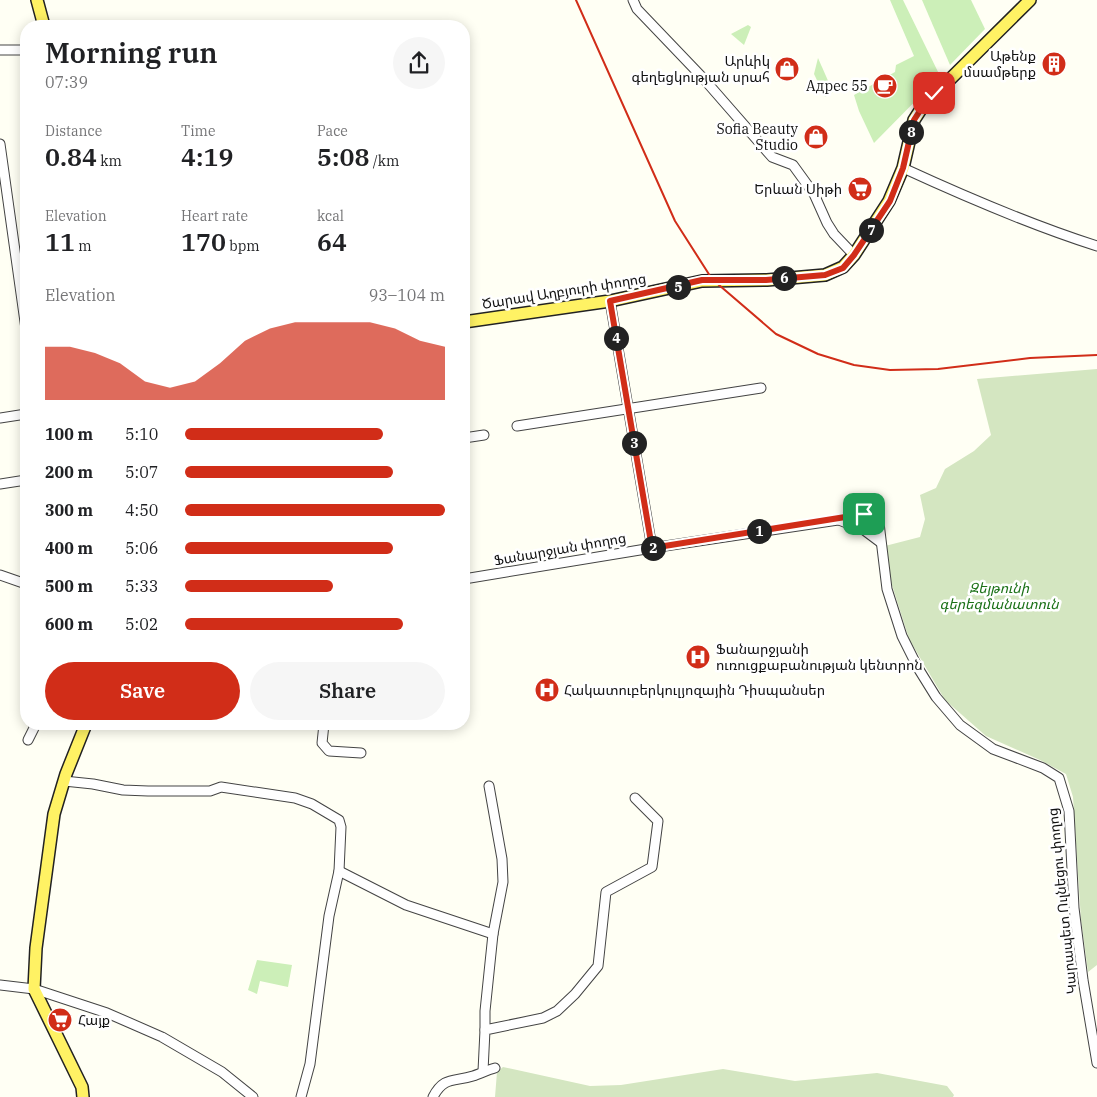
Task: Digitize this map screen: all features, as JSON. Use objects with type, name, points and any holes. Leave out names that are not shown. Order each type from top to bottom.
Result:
[{"type":"main road","points":[[37,0],[42,20]]},
{"type":"main road","name":"Ծարավ Աղբյուրի փողոց","points":[[470,321],[610,301],[702,280],[766,280],[825,275],[843,268],[854,255],[890,201],[903,168],[914,120],[923,106],[1030,0]]},
{"type":"main road","points":[[83,1097],[82,1087],[35,991],[36,948],[53,822],[64,781],[84,730]]},
{"type":"street","points":[[633,0],[637,9],[703,78],[772,156],[793,165],[814,194],[834,234],[854,255]]},
{"type":"street","points":[[0,50],[20,50]]},
{"type":"street","points":[[0,144],[20,286]]},
{"type":"street","points":[[903,168],[962,195],[1097,246]]},
{"type":"street","points":[[0,214],[9,207]]},
{"type":"street","points":[[610,301],[652,548]]},
{"type":"street","points":[[517,426],[761,388]]},
{"type":"street","points":[[0,418],[20,415]]},
{"type":"street","points":[[470,437],[484,435]]},
{"type":"street","points":[[0,484],[20,481]]},
{"type":"street","name":"Ֆանարջյան փողոց","points":[[470,578],[838,520],[864,514],[872,516],[879,523],[887,588],[902,636],[918,668],[936,697],[960,725],[993,749]]},
{"type":"street","name":"Ֆանարջյան փողոց","points":[[838,520],[864,530],[880,542]]},
{"type":"street","points":[[0,575],[20,582]]},
{"type":"street","points":[[28,740],[33,730]]},
{"type":"street","points":[[323,730],[322,743],[329,751],[361,753]]},
{"type":"street","name":"Կարապետ Ուլնեցու փողոց","points":[[993,749],[1043,768],[1058,778],[1063,791],[1069,812],[1074,908],[1082,980],[1097,1062]]},
{"type":"street","points":[[64,781],[123,790],[148,791],[210,791],[221,787],[295,798],[312,804],[340,822],[339,871],[329,916],[310,1064],[301,1097]]},
{"type":"street","points":[[483,1071],[485,1011],[493,934],[503,882],[502,859],[490,786]]},
{"type":"street","points":[[485,1030],[529,1022],[557,1011],[598,966],[606,892],[652,867],[658,821],[635,798]]},
{"type":"street","points":[[339,871],[406,905],[493,934]]},
{"type":"street","points":[[0,985],[35,991],[106,1013],[162,1037],[222,1072],[253,1097]]},
{"type":"street","points":[[35,991],[104,1016],[185,1052],[221,1075],[248,1097]]},
{"type":"street","points":[[433,1097],[442,1084],[449,1080],[474,1076],[495,1068]]},
{"type":"green space","points":[[890,0],[903,0],[940,76],[874,143],[859,111],[854,95],[895,72],[896,65],[914,56]]},
{"type":"green space","points":[[922,0],[971,0],[985,29],[950,65]]},
{"type":"green space","points":[[748,25],[751,27],[744,45],[731,34]]},
{"type":"green space","points":[[818,58],[833,92],[825,97],[814,74]]},
{"type":"green space","name":"Զեյթունի գերեզմանատուն","points":[[1097,369],[1097,965],[1088,972],[1081,920],[1073,797],[1066,774],[986,736],[945,700],[909,639],[891,582],[885,546],[920,537],[925,519],[920,495],[936,488],[945,469],[974,451],[991,435],[977,379]]},
{"type":"green space","points":[[854,518],[863,518],[873,523],[875,528],[873,531],[854,522]]},
{"type":"green space","points":[[257,960],[292,965],[288,987],[260,981],[257,994],[248,990]]},
{"type":"green space","points":[[503,1067],[590,1086],[621,1085],[723,1069],[795,1081],[877,1073],[947,1086],[954,1095],[953,1097],[495,1097],[497,1072]]},
{"type":"railway","points":[[576,0],[675,221],[712,279],[776,334],[818,354],[854,365],[890,370],[938,369],[1030,358],[1097,355]]},
{"type":"place","name":"Աթենք մսամթերք","points":[[1054,64]]},
{"type":"place","name":"Արևիկ գեղեցկության սրահ","points":[[787,69]]},
{"type":"place","name":"Адрес 55","points":[[885,86]]},
{"type":"place","name":"Sofia Beauty Studio","points":[[816,137]]},
{"type":"place","name":"Երևան Սիթի","points":[[860,189]]},
{"type":"place","name":"Ֆանարջյանի ուռուցքաբանության կենտրոն","points":[[698,657]]},
{"type":"place","name":"Հակատուբերկուլյոզային Դիսպանսեր","points":[[547,690]]},
{"type":"place","name":"Հայք","points":[[60,1020]]},
{"type":"route","points":[[864,514],[838,520],[652,548],[610,301],[702,280],[766,280],[825,275],[843,268],[854,255],[890,201],[903,168],[914,120],[934,93]]}]
